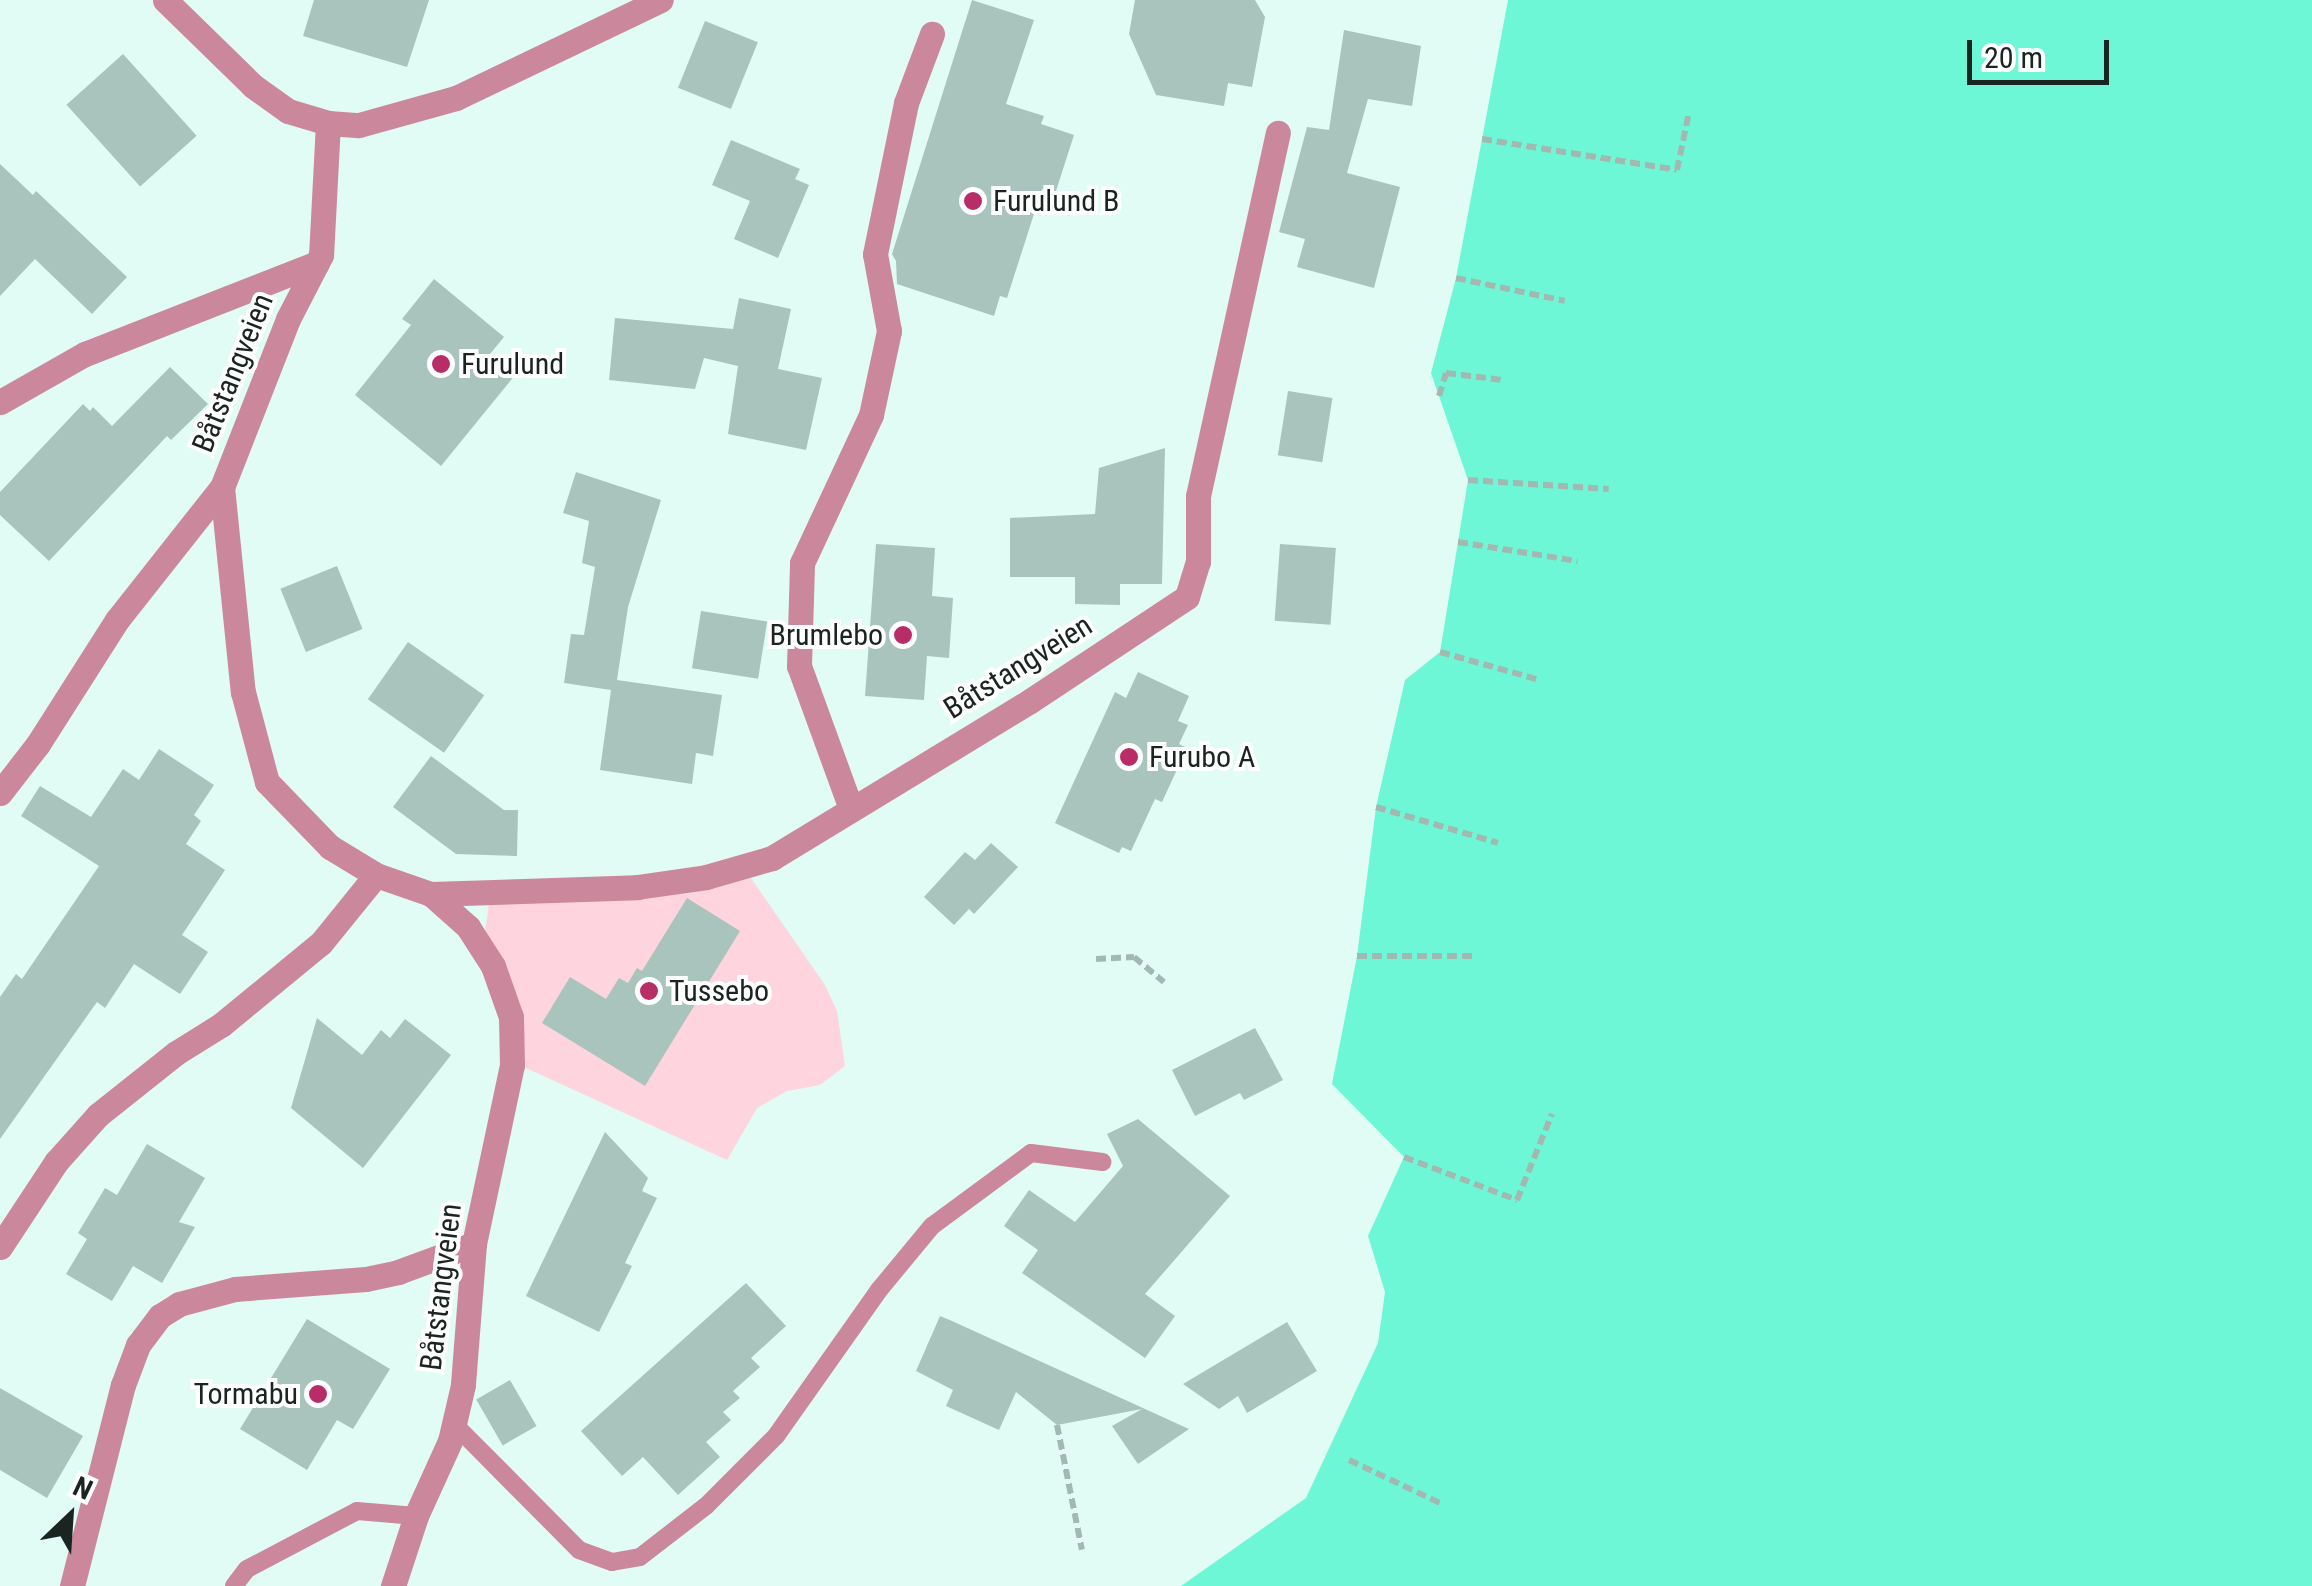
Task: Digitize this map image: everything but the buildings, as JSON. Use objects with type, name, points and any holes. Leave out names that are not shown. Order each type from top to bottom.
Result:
[{"type":"street","points":[[165,0],[252,86],[288,110],[328,124],[385,120],[456,98],[662,0]]},
{"type":"street","points":[[850,806],[799,666],[802,563],[871,415],[889,331],[876,254],[906,103],[932,34]]},
{"type":"street","name":"Båtstangveien","points":[[328,124],[325,236],[222,487],[243,692],[267,782],[330,848],[376,875],[430,894],[637,888],[706,877],[772,858],[850,806],[1030,701],[1188,598],[1198,562],[1202,478],[1278,134]]},
{"type":"street","name":"Båtstangveien","points":[[0,402],[85,354],[317,263]]},
{"type":"street","points":[[0,793],[38,744],[117,620],[222,487]]},
{"type":"street","points":[[0,1247],[56,1162],[98,1115],[176,1053],[221,1025],[321,943],[376,875]]},
{"type":"street","name":"Båtstangveien","points":[[393,1586],[416,1516],[454,1424],[463,1384],[474,1244],[512,1064],[511,1017],[493,966],[468,927],[430,894]]},
{"type":"street","points":[[72,1586],[123,1385],[138,1345],[160,1316],[179,1304],[235,1290],[366,1279],[474,1244]]},
{"type":"lane","points":[[454,1424],[579,1550],[612,1562],[640,1557],[706,1506],[776,1436],[879,1290],[932,1226],[1031,1152],[1102,1162]]},
{"type":"lane","points":[[234,1586],[248,1569],[356,1511],[416,1516]]},
{"type":"path","points":[[1482,138],[1677,170],[1689,112]]},
{"type":"path","points":[[1456,278],[1565,300]]},
{"type":"path","points":[[1439,396],[1446,373],[1503,380]]},
{"type":"path","points":[[1468,480],[1608,490]]},
{"type":"path","points":[[1458,542],[1577,562]]},
{"type":"path","points":[[1440,652],[1536,679]]},
{"type":"path","points":[[1376,807],[1498,843]]},
{"type":"path","points":[[1357,956],[1474,956]]},
{"type":"path","points":[[1096,959],[1134,957],[1164,982]]},
{"type":"path","points":[[1404,1157],[1517,1200],[1552,1114]]},
{"type":"path","points":[[1057,1424],[1082,1550]]},
{"type":"path","points":[[1349,1460],[1444,1505]]},
{"type":"shaded area","points":[[1508,0],[2312,0],[2312,1586],[1181,1586],[1306,1498],[1378,1343],[1385,1292],[1368,1236],[1404,1157],[1332,1084],[1357,956],[1376,807],[1405,680],[1440,652],[1458,542],[1468,480],[1431,373],[1456,278]]},
{"type":"shaded area","points":[[751,878],[825,985],[837,1011],[845,1066],[820,1085],[787,1091],[757,1108],[727,1160],[526,1068],[517,997],[485,931],[489,904],[683,893]]},
{"type":"place","name":"Furulund B","points":[[973,201]]},
{"type":"place","name":"Furulund","points":[[441,364]]},
{"type":"place","name":"Brumlebo","points":[[903,635]]},
{"type":"place","name":"Furubo A","points":[[1129,757]]},
{"type":"place","name":"Tussebo","points":[[649,991]]},
{"type":"place","name":"Tormabu","points":[[318,1394]]}]
